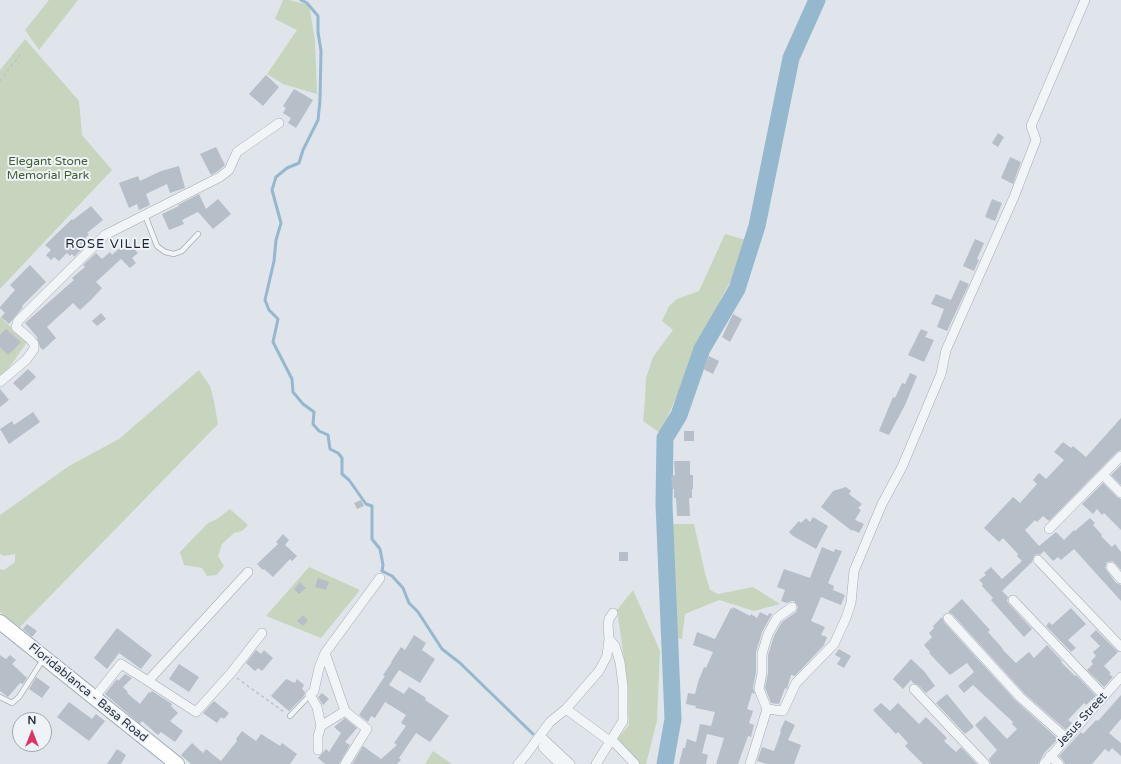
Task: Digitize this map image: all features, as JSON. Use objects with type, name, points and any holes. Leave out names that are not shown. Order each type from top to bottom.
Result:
[{"type":"main road","name":"Floridablanca - Basa Road","points":[[0,622],[177,764]]},
{"type":"street","points":[[767,709],[783,711],[796,683],[834,644],[846,618],[851,603],[854,571],[882,504],[905,460],[941,374],[946,350],[1014,197],[1036,140],[1031,126],[1085,0]]},
{"type":"street","points":[[0,382],[26,360],[34,349],[34,344],[30,339],[16,327],[18,321],[105,235],[220,177],[229,170],[237,152],[279,123]]},
{"type":"street","points":[[1049,529],[1121,456]]},
{"type":"street","points":[[1103,475],[1121,492]]},
{"type":"street","points":[[1038,560],[1121,647]]},
{"type":"street","points":[[1110,567],[1121,578]]},
{"type":"street","points":[[148,681],[248,572]]},
{"type":"street","points":[[318,750],[318,736],[321,726],[317,707],[310,695],[314,691],[319,668],[325,653],[380,578]]},
{"type":"street","points":[[1013,600],[1104,696]]},
{"type":"street","points":[[750,764],[767,709],[759,689],[762,673],[762,654],[768,634],[776,618],[792,607]]},
{"type":"street","points":[[518,764],[550,722],[566,709],[599,671],[607,656],[609,639],[608,625],[609,619],[613,613]]},
{"type":"street","points":[[948,618],[1020,697],[1066,738]]},
{"type":"street","points":[[94,698],[121,664],[196,712],[231,674],[262,633]]},
{"type":"street","points":[[596,764],[623,721],[624,686],[620,662],[615,646],[609,639]]},
{"type":"street","points":[[325,653],[345,711],[367,729],[345,764]]},
{"type":"street","name":"Jesus Street","points":[[1044,764],[1121,677]]},
{"type":"street","points":[[914,689],[985,764]]},
{"type":"street","points":[[566,709],[611,742],[615,743],[635,764]]},
{"type":"street","points":[[321,726],[345,711]]},
{"type":"street","points":[[539,738],[560,764]]},
{"type":"street","points":[[539,738],[570,764]]},
{"type":"street","points":[[1050,756],[1059,764]]},
{"type":"lane","points":[[145,215],[157,246],[165,252],[174,254],[182,251],[198,234]]},
{"type":"lane","points":[[0,697],[12,703],[19,697],[45,657]]},
{"type":"lane","points":[[290,716],[310,695]]},
{"type":"path","points":[[0,81],[22,52]]},
{"type":"path","points":[[231,674],[290,716]]},
{"type":"green space","points":[[49,0],[78,0],[39,50],[25,30]]},
{"type":"green space","points":[[283,0],[309,5],[315,40],[317,94],[283,84],[267,74],[297,30],[275,19]]},
{"type":"green space","name":"Elegant Stone Memorial Park","points":[[25,39],[79,101],[82,135],[112,170],[0,289],[0,70]]},
{"type":"green space","points":[[725,234],[746,240],[739,266],[721,299],[660,433],[643,421],[646,378],[653,357],[673,330],[662,321],[669,306],[677,299],[699,291]]},
{"type":"green space","points":[[0,317],[27,342],[9,368],[0,376]]},
{"type":"green space","points":[[199,370],[210,386],[218,424],[20,627],[0,612],[0,569],[4,570],[15,562],[15,554],[4,556],[0,554],[0,515],[69,466],[119,439]]},
{"type":"green space","points":[[230,509],[248,525],[242,531],[234,533],[222,544],[218,556],[224,566],[217,575],[207,576],[202,568],[184,565],[180,552],[208,523],[217,519]]},
{"type":"green space","points":[[668,524],[694,524],[710,590],[718,594],[753,587],[780,604],[754,611],[719,600],[685,614],[682,639],[672,637]]},
{"type":"green space","points":[[309,567],[360,590],[321,638],[266,616]]},
{"type":"green space","points":[[633,590],[660,651],[657,721],[646,764],[632,764],[618,738],[629,725],[625,666],[617,610]]},
{"type":"green space","points":[[433,751],[452,764],[425,764]]},
{"type":"building","points":[[266,75],[279,87],[263,106],[249,94]]},
{"type":"building","points":[[294,89],[313,100],[296,128],[288,123],[291,118],[283,113],[286,108],[283,106]]},
{"type":"building","points":[[998,133],[1004,137],[998,147],[992,143]]},
{"type":"building","points":[[216,147],[225,165],[211,175],[200,154]]},
{"type":"building","points":[[1010,157],[1021,162],[1013,184],[1001,178]]},
{"type":"building","points":[[179,166],[185,188],[170,193],[167,184],[146,194],[150,205],[139,210],[137,204],[129,208],[119,183],[138,176],[140,181],[161,171]]},
{"type":"building","points":[[199,194],[206,209],[218,199],[231,214],[213,229],[198,212],[182,220],[184,224],[169,230],[162,214]]},
{"type":"building","points":[[992,199],[1002,203],[995,221],[985,217]]},
{"type":"building","points":[[91,206],[103,220],[87,233],[89,234],[85,239],[87,240],[85,242],[87,244],[74,257],[72,254],[70,256],[67,253],[59,261],[54,257],[51,260],[46,255],[51,250],[45,245],[72,219],[73,220]]},
{"type":"building","points":[[975,239],[984,243],[977,259],[979,260],[974,271],[963,266]]},
{"type":"building","points":[[127,241],[138,253],[132,258],[136,263],[130,268],[121,259],[96,282],[102,288],[91,300],[80,310],[73,303],[49,325],[47,327],[56,338],[43,350],[40,347],[38,338],[25,323],[74,280],[72,278],[85,267],[83,265],[96,253],[102,259],[110,252],[112,255]]},
{"type":"building","points":[[30,265],[46,282],[22,306],[23,307],[9,324],[1,317],[5,313],[0,307],[15,290],[10,285]]},
{"type":"building","points":[[960,280],[969,284],[947,331],[937,327],[944,309],[931,304],[936,294],[951,300]]},
{"type":"building","points":[[101,313],[106,319],[97,326],[92,321]]},
{"type":"building","points":[[733,314],[742,319],[730,342],[722,337]]},
{"type":"building","points":[[6,329],[21,342],[8,355],[0,347],[0,335]]},
{"type":"building","points":[[921,329],[928,332],[925,337],[934,340],[924,362],[908,355]]},
{"type":"building","points":[[709,356],[719,361],[713,374],[703,369]]},
{"type":"building","points":[[28,369],[36,377],[21,391],[13,383]]},
{"type":"building","points":[[910,373],[917,376],[905,405],[889,435],[879,431],[893,397],[895,398],[902,383],[905,384]]},
{"type":"building","points":[[0,389],[9,400],[0,407]]},
{"type":"building","points":[[33,412],[40,422],[9,444],[0,429],[12,421],[14,425]]},
{"type":"building","points":[[1121,418],[1121,450],[1117,452],[1049,521],[1043,516],[1037,522],[1035,520],[1025,530],[1039,546],[1056,532],[1064,540],[1090,518],[1095,523],[1093,525],[1102,535],[1101,536],[1112,547],[1115,544],[1121,552],[1121,570],[1113,561],[1107,562],[1105,568],[1116,583],[1121,585],[1121,601],[1074,549],[1061,560],[1058,557],[1053,561],[1044,551],[1040,555],[1037,554],[1034,556],[1032,562],[1002,591],[1008,597],[1007,601],[1009,604],[1032,629],[1024,637],[991,600],[993,598],[982,586],[983,584],[979,580],[986,575],[984,573],[991,567],[1002,579],[1022,561],[1017,556],[1018,554],[1003,538],[999,542],[984,528],[1013,497],[1020,503],[1037,484],[1033,480],[1039,473],[1046,479],[1064,460],[1054,452],[1063,442],[1071,448],[1073,446],[1086,457]]},
{"type":"building","points":[[684,431],[694,431],[694,441],[684,441]]},
{"type":"building","points":[[674,461],[690,461],[690,475],[693,475],[693,489],[692,498],[689,498],[690,516],[677,516],[676,498],[674,498],[674,489],[672,489],[671,476],[675,475]]},
{"type":"building","points":[[1121,465],[1121,485],[1111,475]]},
{"type":"building","points":[[1103,483],[1121,499],[1121,530],[1104,513],[1102,515],[1097,509],[1093,514],[1082,504]]},
{"type":"building","points":[[846,487],[851,491],[849,494],[862,504],[858,508],[861,510],[855,520],[864,524],[859,533],[853,530],[852,531],[821,507],[833,491]]},
{"type":"building","points":[[361,500],[364,506],[357,509],[354,503]]},
{"type":"building","points":[[813,517],[828,526],[816,549],[793,536],[789,532],[799,521],[801,523],[806,518],[810,522]]},
{"type":"building","points":[[283,534],[289,540],[285,545],[297,556],[292,561],[290,559],[273,577],[257,564],[278,544],[276,542]]},
{"type":"building","points":[[822,547],[834,552],[835,549],[842,551],[828,583],[834,586],[833,590],[845,595],[841,605],[821,597],[811,621],[825,627],[821,635],[827,637],[824,645],[795,676],[791,675],[787,689],[785,688],[779,704],[771,703],[765,688],[768,673],[768,655],[774,636],[782,622],[796,612],[798,607],[794,601],[787,603],[781,601],[785,590],[777,587],[784,569],[810,578]]},
{"type":"building","points":[[619,552],[628,552],[628,561],[619,561]]},
{"type":"building","points":[[318,578],[329,582],[326,590],[315,587]]},
{"type":"building","points":[[300,582],[306,588],[299,594],[294,589]]},
{"type":"building","points":[[962,599],[990,630],[988,632],[1002,649],[1016,663],[1029,652],[1034,658],[1047,645],[1062,661],[1061,662],[1096,696],[1086,705],[1084,703],[1068,720],[1072,723],[1066,730],[1024,693],[952,614],[948,612]]},
{"type":"building","points":[[733,607],[757,618],[760,612],[768,616],[769,613],[772,614],[762,632],[756,652],[756,672],[753,688],[755,694],[752,693],[747,709],[753,711],[749,723],[754,725],[751,737],[748,736],[738,764],[716,764],[724,738],[707,734],[702,753],[708,755],[706,764],[679,764],[687,739],[696,742],[700,724],[711,726],[715,712],[695,708],[696,706],[686,704],[688,693],[695,694],[704,667],[706,668],[713,652],[693,645],[697,632],[715,639],[731,608],[733,609]]},
{"type":"building","points":[[1071,608],[1086,624],[1068,640],[1076,648],[1071,652],[1046,626],[1049,622],[1052,625]]},
{"type":"building","points":[[303,615],[308,620],[303,626],[297,621]]},
{"type":"building","points":[[942,617],[944,622],[1016,701],[1058,739],[1045,752],[1038,764],[991,764],[989,759],[997,750],[975,725],[985,716],[1007,739],[1017,729],[1012,724],[1013,722],[973,685],[964,693],[958,686],[974,672],[967,663],[950,675],[929,653],[930,652],[924,645],[932,637],[929,633],[934,628],[933,626]]},
{"type":"building","points":[[27,624],[37,631],[32,637],[23,629]]},
{"type":"building","points":[[117,628],[152,655],[141,669],[119,653],[107,669],[94,658]]},
{"type":"building","points":[[1096,630],[1118,652],[1104,666],[1113,677],[1104,687],[1087,670],[1093,664],[1091,661],[1096,656],[1093,652],[1100,646],[1090,636]]},
{"type":"building","points":[[414,635],[426,643],[422,650],[435,659],[420,683],[399,670],[389,685],[404,694],[409,687],[449,716],[430,742],[416,733],[399,758],[401,760],[397,764],[352,764],[363,746],[381,759],[397,745],[394,743],[406,726],[401,723],[406,715],[385,702],[375,718],[371,716],[368,722],[359,715],[385,676],[383,675],[401,647],[405,650]]},
{"type":"building","points":[[839,649],[851,656],[844,668],[837,664],[841,658],[835,655]]},
{"type":"building","points":[[256,650],[261,654],[264,650],[273,658],[262,671],[258,668],[255,671],[246,663]]},
{"type":"building","points":[[0,655],[6,659],[10,655],[16,660],[12,664],[27,678],[23,684],[20,683],[8,697],[0,691]]},
{"type":"building","points":[[911,659],[924,671],[935,686],[926,693],[911,680],[903,689],[893,679]]},
{"type":"building","points":[[179,664],[199,677],[189,692],[169,679]]},
{"type":"building","points":[[125,674],[132,678],[123,687],[128,692],[127,693],[140,704],[149,692],[150,693],[152,691],[172,704],[171,706],[178,713],[170,721],[183,731],[175,742],[161,732],[158,735],[142,721],[140,724],[105,694],[117,679],[118,681]]},
{"type":"building","points":[[36,677],[50,687],[42,698],[29,689]]},
{"type":"building","points":[[286,679],[295,683],[297,679],[304,685],[302,689],[305,692],[304,696],[289,711],[271,696]]},
{"type":"building","points":[[322,693],[329,699],[323,705],[318,697]]},
{"type":"building","points":[[947,694],[974,727],[965,734],[936,703]]},
{"type":"building","points":[[1121,695],[1121,719],[1109,733],[1121,743],[1121,756],[1112,748],[1109,752],[1105,749],[1092,764],[1065,764],[1059,756],[1081,732],[1083,734],[1096,720],[1098,721]]},
{"type":"building","points":[[214,701],[229,713],[224,719],[221,717],[217,723],[203,713]]},
{"type":"building","points":[[69,702],[92,719],[96,714],[105,721],[89,741],[57,717]]},
{"type":"building","points":[[881,703],[890,711],[898,703],[919,724],[926,717],[947,738],[944,741],[956,752],[961,747],[977,764],[923,764],[905,746],[908,743],[898,732],[896,734],[873,710]]},
{"type":"building","points":[[345,718],[357,728],[345,742],[350,745],[339,764],[325,764],[318,758],[326,749],[329,752],[341,733],[334,727]]},
{"type":"building","points":[[785,720],[795,725],[788,740],[801,745],[794,764],[767,764],[757,761],[762,747],[774,751]]},
{"type":"building","points":[[242,731],[256,741],[261,734],[280,746],[282,743],[297,754],[290,764],[191,764],[181,755],[192,743],[203,753],[206,749],[221,761],[237,741],[236,739]]},
{"type":"building","points":[[117,749],[126,755],[121,764],[107,764]]},
{"type":"waterway","points":[[301,0],[307,3],[318,16],[318,32],[321,51],[320,100],[318,120],[303,150],[299,163],[287,168],[276,177],[272,190],[281,223],[276,240],[274,261],[265,300],[269,310],[278,319],[273,342],[292,379],[293,392],[303,404],[314,412],[313,424],[319,431],[328,435],[330,449],[338,453],[342,458],[342,474],[349,480],[366,504],[372,506],[372,539],[380,549],[383,565],[382,571],[392,576],[403,588],[409,603],[418,612],[442,649],[460,663],[533,734]]},
{"type":"waterway","points":[[665,764],[673,719],[664,504],[665,438],[679,415],[702,349],[737,289],[757,226],[791,58],[817,0]]},
{"type":"district","name":"ROSE VILLE","points":[[108,245]]}]
